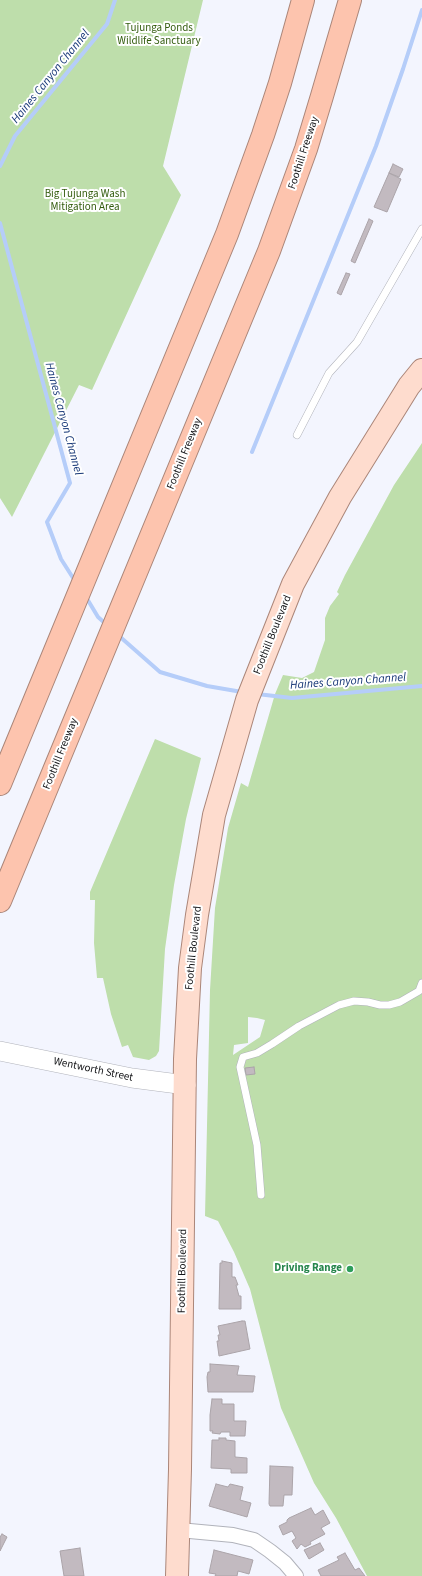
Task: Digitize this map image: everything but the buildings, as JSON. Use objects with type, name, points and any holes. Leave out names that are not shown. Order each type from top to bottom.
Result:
[{"type":"highway","points":[[0,784],[209,280],[246,185],[280,83],[303,0]]},
{"type":"highway","name":"Foothill Freeway","points":[[0,901],[269,251],[288,200],[322,96],[350,0]]},
{"type":"main road","name":"Foothill Boulevard","points":[[177,1576],[186,1085],[185,1059],[190,968],[197,915],[214,815],[247,700],[293,584],[336,503],[409,386],[422,370]]},
{"type":"main road","name":"Wentworth Street","points":[[0,1051],[132,1078],[186,1085]]},
{"type":"street","points":[[179,1530],[233,1534],[254,1540],[285,1563],[296,1576]]},
{"type":"lane","points":[[298,435],[329,373],[357,342],[422,229]]},
{"type":"lane","points":[[261,1195],[257,1145],[240,1067],[243,1057],[267,1047],[299,1026],[338,1005],[354,1001],[389,1005],[400,1002],[421,992],[422,983]]},
{"type":"green space","name":"Big Tujunga Wash Mitigation Area","points":[[0,0],[203,0],[163,166],[181,195],[92,390],[79,385],[12,517],[0,498]]},
{"type":"green space","points":[[422,443],[422,1576],[367,1576],[336,1518],[314,1483],[281,1408],[250,1289],[234,1252],[218,1221],[205,1216],[210,990],[215,908],[228,828],[241,783],[248,787],[275,694],[283,675],[302,678],[314,672],[325,640],[325,618],[330,606],[339,594],[337,592],[345,575],[394,485]],"holes":[[[248,1017],[265,1020],[260,1037],[233,1055],[234,1045],[248,1043]]]},
{"type":"green space","points":[[155,739],[201,758],[186,819],[174,885],[165,949],[159,1051],[156,1056],[149,1060],[133,1057],[128,1045],[122,1047],[111,1014],[103,978],[97,978],[94,943],[95,900],[90,900],[90,892]]},
{"type":"waterway","name":"Haines Canyon Channel","points":[[0,166],[15,136],[107,24],[115,0]]},
{"type":"waterway","points":[[252,452],[376,146],[422,10]]},
{"type":"waterway","name":"Haines Canyon Channel","points":[[0,223],[70,483],[47,522],[61,559],[75,581]]},
{"type":"waterway","name":"Haines Canyon Channel","points":[[86,597],[98,617],[107,625]]},
{"type":"waterway","name":"Haines Canyon Channel","points":[[118,635],[160,672],[207,686],[242,692]]},
{"type":"waterway","name":"Haines Canyon Channel","points":[[257,694],[292,698],[422,686]]},
{"type":"place","name":"Driving Range","points":[[350,1269]]},
{"type":"park label","name":"Tujunga Ponds Wildlife Sanctuary","points":[[159,35]]}]
